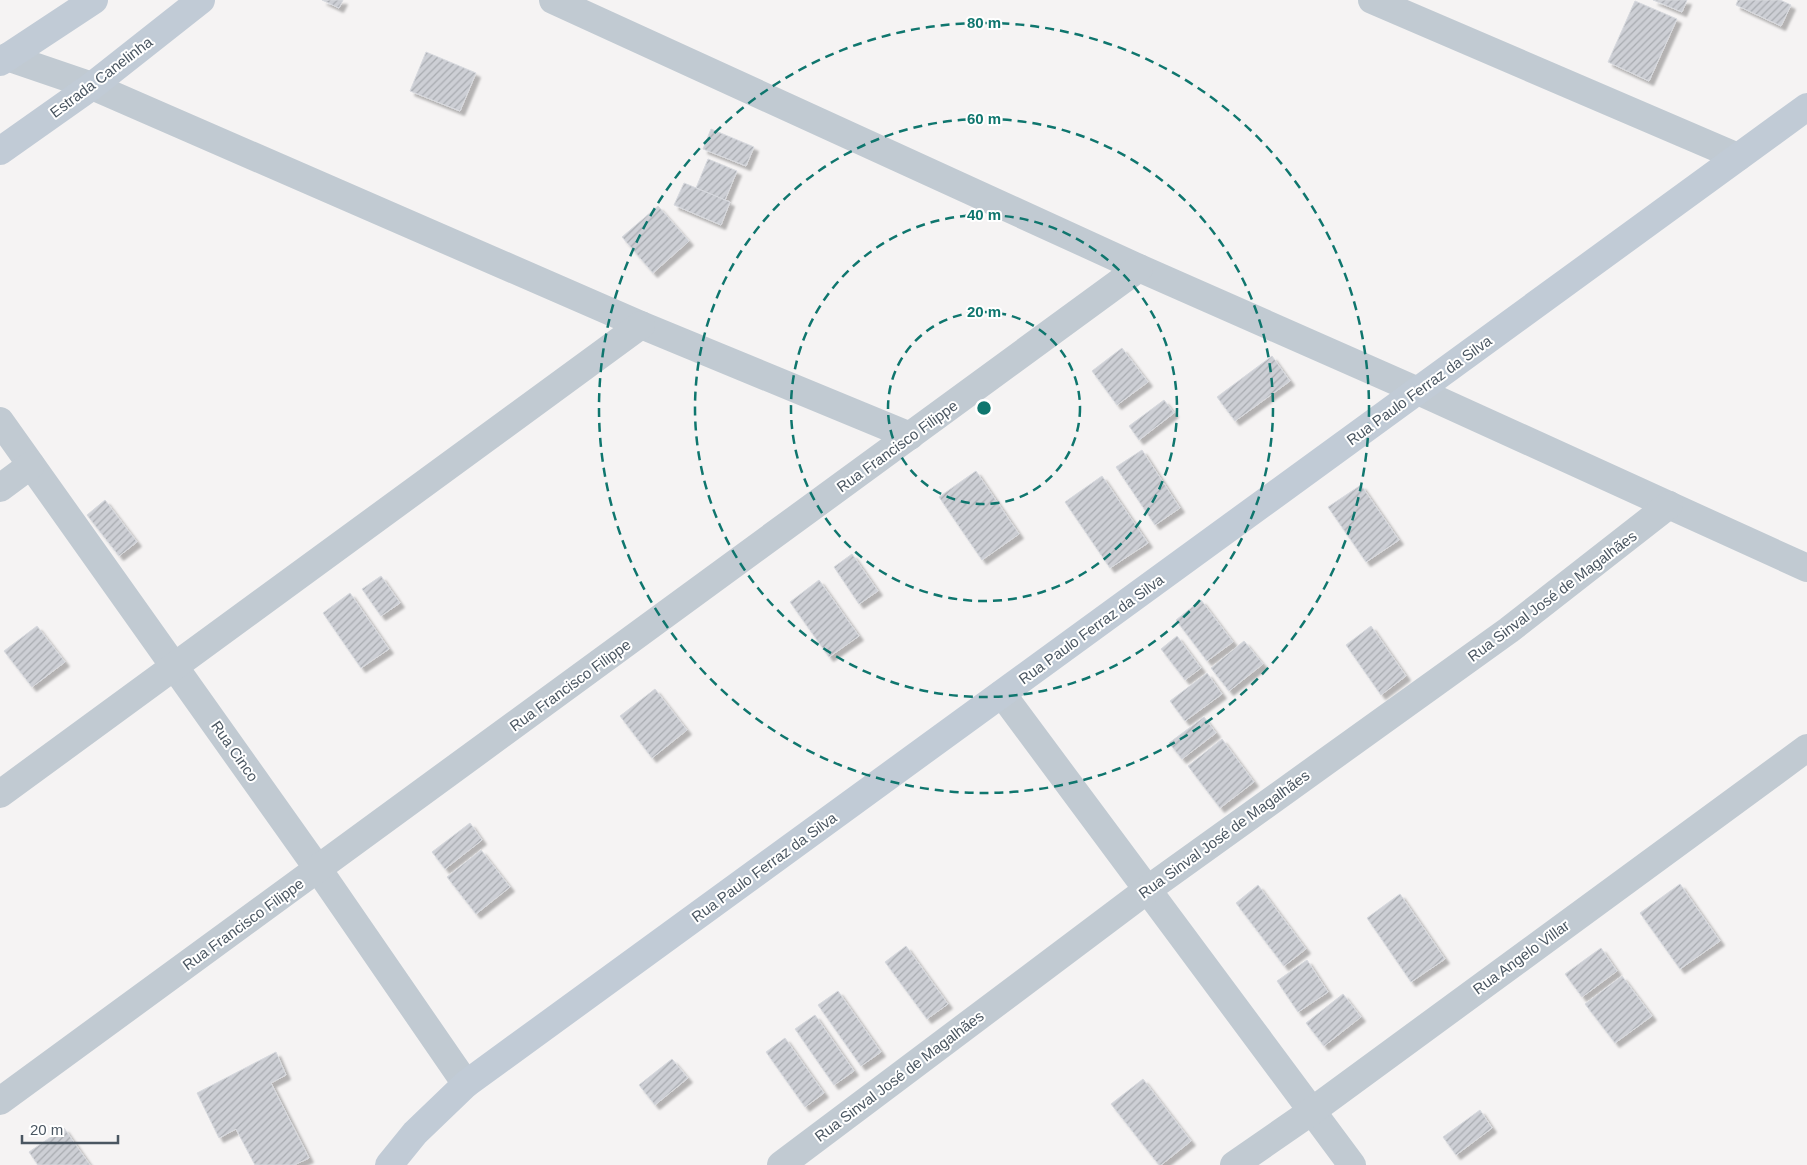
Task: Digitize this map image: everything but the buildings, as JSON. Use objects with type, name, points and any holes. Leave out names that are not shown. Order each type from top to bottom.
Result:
[{"type":"street","points":[[3,59],[94,0]]},
{"type":"street","name":"Estrada Canelinha","points":[[0,151],[92,86],[201,0]]},
{"type":"street","points":[[553,0],[1139,268],[1418,391],[1807,568]]},
{"type":"street","points":[[1372,0],[1738,157]]},
{"type":"street","points":[[3,59],[92,86],[641,325],[910,436]]},
{"type":"street","name":"Rua Paulo Ferraz da Silva","points":[[389,1165],[415,1133],[466,1084],[1807,107]]},
{"type":"street","name":"Rua Francisco Filippe","points":[[0,1101],[1139,268]]},
{"type":"street","points":[[0,794],[641,325]]},
{"type":"street","name":"Rua Cinco","points":[[0,421],[318,868],[466,1084]]},
{"type":"street","points":[[0,488],[32,465]]},
{"type":"street","name":"Rua Sinval José de Magalhães","points":[[781,1165],[1147,890],[1509,630],[1669,505]]},
{"type":"street","points":[[1002,694],[1352,1165]]},
{"type":"street","name":"Rua Angelo Villar","points":[[1234,1165],[1312,1111],[1807,748]]}]
